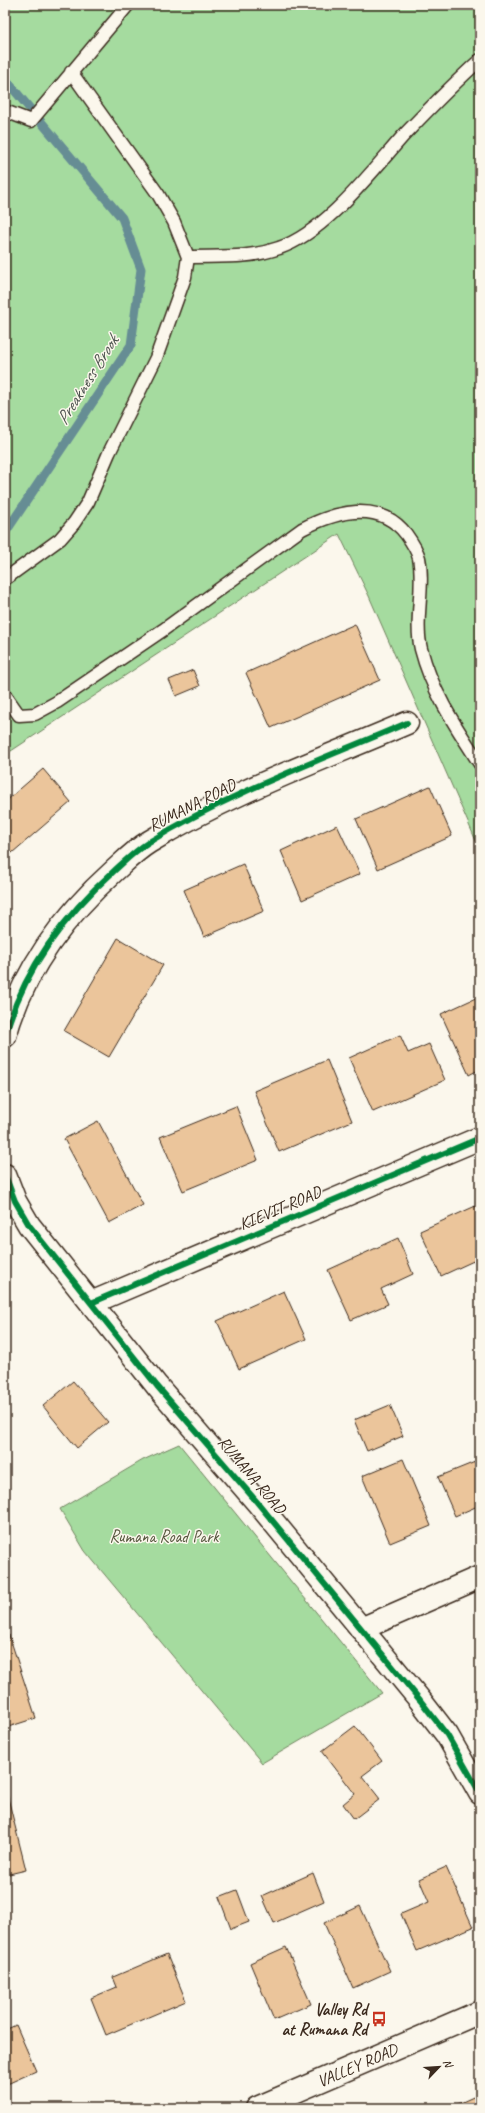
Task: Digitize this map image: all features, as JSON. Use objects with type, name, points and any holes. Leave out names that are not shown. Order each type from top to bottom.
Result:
[{"type":"street","name":"RUMANA ROAD","points":[[5,1036],[11,1015],[31,971],[59,929],[93,890],[133,854],[148,843],[214,806],[407,723]]},
{"type":"street","name":"KIEVIT ROAD","points":[[91,1303],[480,1138]]},
{"type":"street","name":"RUMANA ROAD","points":[[5,1175],[15,1201],[29,1225],[157,1386],[257,1502],[446,1735],[480,1793]]},
{"type":"street","points":[[361,1629],[480,1577]]},
{"type":"street","name":"VALLEY ROAD","points":[[257,2108],[480,2012]]},
{"type":"lane","points":[[5,111],[31,121],[128,5]]},
{"type":"lane","points":[[188,257],[223,258],[259,254],[281,248],[300,238],[320,223],[365,180],[447,89],[480,60]]},
{"type":"lane","points":[[5,579],[60,540],[88,502],[109,453],[156,358],[185,277],[188,257],[174,222],[158,194],[71,72]]},
{"type":"lane","points":[[5,695],[19,715],[35,714],[57,702],[150,638],[302,529],[323,518],[342,513],[362,512],[380,515],[398,524],[410,540],[418,558],[421,647],[424,660],[430,679],[456,730],[480,764]]},
{"type":"green space","points":[[5,5],[480,5],[480,850],[369,596],[339,534],[5,755]]},
{"type":"green space","name":"Rumana Road Park","points":[[179,1444],[382,1693],[262,1763],[85,1551],[60,1509],[143,1460]]},
{"type":"building","points":[[355,624],[380,680],[271,728],[246,673]]},
{"type":"building","points":[[193,670],[200,686],[176,696],[169,680]]},
{"type":"building","points":[[43,769],[71,802],[5,859],[5,802]]},
{"type":"building","points":[[430,786],[452,836],[378,869],[356,819]]},
{"type":"building","points":[[337,825],[360,874],[302,900],[281,851]]},
{"type":"building","points":[[243,864],[264,911],[204,937],[184,890]]},
{"type":"building","points":[[118,938],[163,965],[109,1057],[64,1031]]},
{"type":"building","points":[[480,996],[480,1069],[469,1075],[441,1014]]},
{"type":"building","points":[[400,1035],[408,1053],[429,1044],[445,1080],[373,1112],[349,1058]]},
{"type":"building","points":[[327,1060],[352,1121],[279,1152],[254,1091]]},
{"type":"building","points":[[236,1106],[258,1160],[183,1191],[160,1137]]},
{"type":"building","points":[[98,1121],[143,1205],[109,1223],[64,1139]]},
{"type":"building","points":[[480,1204],[480,1258],[441,1276],[420,1231]]},
{"type":"building","points":[[398,1238],[413,1274],[381,1289],[388,1304],[351,1320],[328,1270]]},
{"type":"building","points":[[284,1291],[306,1339],[239,1369],[217,1321]]},
{"type":"building","points":[[73,1381],[108,1422],[77,1448],[43,1406]]},
{"type":"building","points":[[390,1405],[403,1436],[367,1451],[354,1420]]},
{"type":"building","points":[[403,1459],[431,1526],[390,1543],[362,1476]]},
{"type":"building","points":[[480,1460],[480,1505],[455,1516],[438,1477]]},
{"type":"building","points":[[9,1635],[36,1718],[5,1728],[5,1637]]},
{"type":"building","points":[[355,1726],[382,1761],[362,1776],[380,1799],[354,1819],[343,1804],[355,1794],[322,1751]]},
{"type":"building","points":[[5,1786],[26,1870],[5,1875]]},
{"type":"building","points":[[446,1867],[473,1927],[417,1951],[401,1914],[429,1902],[419,1879]]},
{"type":"building","points":[[313,1873],[324,1901],[274,1923],[262,1896]]},
{"type":"building","points":[[237,1890],[249,1922],[231,1929],[219,1897]]},
{"type":"building","points":[[360,1906],[390,1971],[353,1988],[324,1923]]},
{"type":"building","points":[[286,1947],[311,2004],[274,2020],[250,1963]]},
{"type":"building","points":[[167,1954],[186,2001],[106,2035],[91,1998],[117,1987],[113,1977]]},
{"type":"building","points":[[16,2025],[36,2071],[5,2085],[5,2030]]},
{"type":"building","points":[[480,2094],[480,2108],[449,2108]]},
{"type":"waterway","name":"Preakness Brook","points":[[5,79],[122,218],[141,269],[131,345],[5,533]]},
{"type":"cycle path","points":[[5,1036],[13,1012],[34,967],[62,926],[96,888],[140,848],[180,824],[243,793],[407,723]]},
{"type":"cycle path","points":[[91,1303],[480,1138]]},
{"type":"cycle path","points":[[5,1175],[15,1201],[29,1225],[157,1386],[257,1502],[420,1700],[447,1735],[480,1793]]},
{"type":"place","name":"Valley Rd at Rumana Rd","points":[[379,2019]]}]
